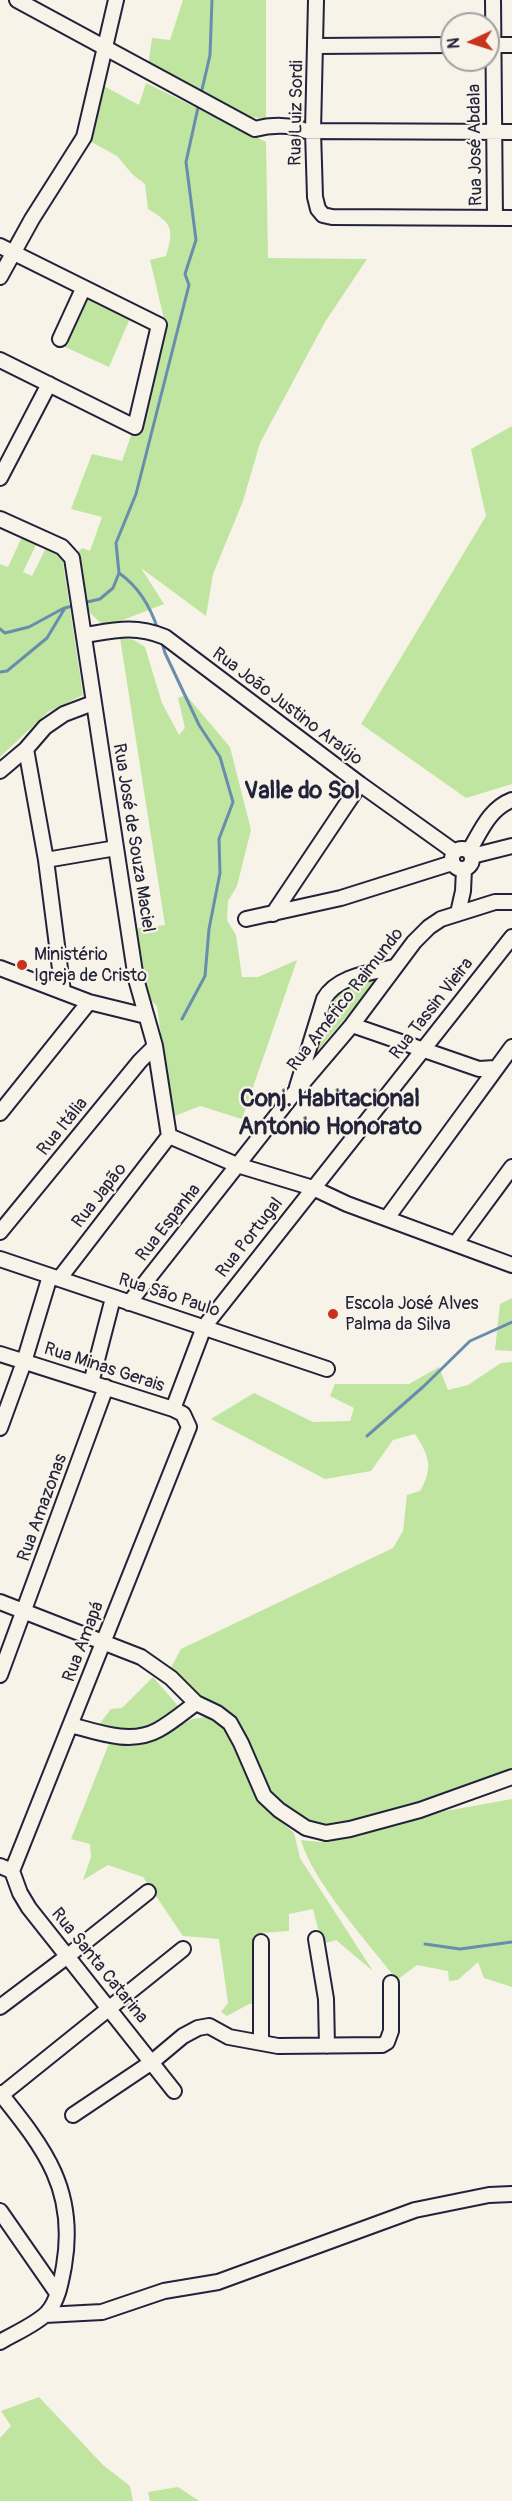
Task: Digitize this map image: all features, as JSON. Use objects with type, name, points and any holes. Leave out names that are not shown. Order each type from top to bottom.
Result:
[{"type":"street","points":[[17,0],[255,129],[298,127],[310,131],[512,132]]},
{"type":"street","points":[[0,277],[32,219],[84,137],[116,0]]},
{"type":"street","name":"Rua Luiz Sordi","points":[[316,0],[316,46],[310,131],[318,209],[323,215],[332,217],[495,218]]},
{"type":"street","points":[[316,46],[440,45]]},
{"type":"street","name":"Rua José Abdala","points":[[491,72],[495,218]]},
{"type":"street","points":[[495,218],[512,218]]},
{"type":"street","points":[[0,246],[159,325],[135,427],[0,360]]},
{"type":"street","points":[[60,339],[83,289]]},
{"type":"street","points":[[0,478],[49,384]]},
{"type":"street","name":"Rua José de Souza Maciel","points":[[0,519],[62,547],[72,558],[136,979],[155,1046],[169,1136]]},
{"type":"street","name":"Rua João Justino Araújo","points":[[85,635],[132,628],[165,637],[360,784],[457,861]]},
{"type":"street","points":[[0,771],[26,749],[45,727],[64,714],[93,704]]},
{"type":"street","points":[[26,749],[46,860],[63,992]]},
{"type":"street","points":[[273,914],[360,784]]},
{"type":"street","points":[[246,919],[341,898],[457,861],[470,866],[471,854],[490,815],[501,805],[512,800]]},
{"type":"street","points":[[458,913],[463,891],[457,861],[462,848],[471,854],[512,846]]},
{"type":"street","points":[[46,860],[116,848]]},
{"type":"street","name":"Rua Américo Raimundo","points":[[237,1165],[352,1025],[394,967],[429,927],[458,913],[495,902],[512,902]]},
{"type":"street","name":"Rua Tassin Vieira","points":[[312,1188],[512,937]]},
{"type":"street","points":[[295,1092],[314,1029],[330,989],[361,976],[394,967]]},
{"type":"street","points":[[0,968],[89,1002],[146,1016]]},
{"type":"street","points":[[3,1104],[89,1002]]},
{"type":"street","points":[[352,1025],[479,1069],[495,1068]]},
{"type":"street","name":"Rua Itália","points":[[0,1229],[140,1060],[155,1046]]},
{"type":"street","points":[[387,1218],[512,1047]]},
{"type":"street","points":[[169,1136],[237,1165],[312,1188],[347,1204],[512,1265]]},
{"type":"street","name":"Rua Japão","points":[[0,1428],[54,1277],[169,1136]]},
{"type":"street","name":"Rua Espanha","points":[[129,1303],[237,1165]]},
{"type":"street","points":[[456,1243],[512,1167]]},
{"type":"street","name":"Rua Portugal","points":[[173,1409],[204,1327],[312,1188]]},
{"type":"street","name":"Rua São Paulo","points":[[0,1259],[327,1369]]},
{"type":"street","points":[[91,1383],[113,1298]]},
{"type":"street","name":"Rua Minas Gerais","points":[[0,1354],[173,1409],[186,1417],[189,1427]]},
{"type":"street","name":"Rua Amazonas","points":[[0,1675],[106,1387]]},
{"type":"street","name":"Rua Amapá","points":[[6,1868],[71,1725],[189,1427]]},
{"type":"street","points":[[0,1602],[141,1658],[171,1678],[196,1703],[217,1713],[230,1723],[264,1796],[279,1810],[306,1828],[326,1833],[420,1810],[512,1777]]},
{"type":"street","points":[[71,1725],[108,1735],[132,1737],[156,1732],[196,1703]]},
{"type":"street","name":"Rua Santa Catarina","points":[[6,1868],[29,1908],[69,1955],[174,2091]]},
{"type":"street","points":[[0,2007],[148,1892]]},
{"type":"street","points":[[316,1939],[326,1999],[327,2046]]},
{"type":"street","points":[[261,1942],[261,2043]]},
{"type":"street","points":[[0,2342],[45,2315],[54,2304],[65,2256],[64,2202],[58,2181],[36,2138],[1,2094],[183,1949]]},
{"type":"street","points":[[73,2115],[152,2062],[183,2036],[198,2028],[209,2026],[229,2037],[261,2043],[327,2046],[387,2042],[391,2031],[391,1983]]},
{"type":"street","points":[[45,2315],[102,2312],[164,2291],[218,2282],[415,2210],[489,2195],[512,2194]]},
{"type":"street","points":[[0,2211],[57,2293]]},
{"type":"green space","points":[[183,0],[266,0],[266,119],[251,117],[148,66],[152,38],[170,40]]},
{"type":"green space","points":[[146,83],[266,142],[268,258],[367,259],[325,322],[260,443],[243,501],[213,574],[206,616],[141,568],[164,604],[105,627],[86,609],[76,554],[82,548],[90,551],[102,517],[71,509],[92,454],[122,461],[132,433],[138,433],[166,327],[150,260],[166,256],[170,233],[167,223],[148,209],[145,184],[132,174],[117,156],[86,139],[100,84],[139,105]]},
{"type":"green space","points":[[86,295],[131,316],[109,367],[63,346]]},
{"type":"green space","points":[[512,426],[512,784],[466,798],[361,724],[486,516],[471,449]]},
{"type":"green space","points":[[22,537],[37,543],[23,572],[32,576],[46,548],[62,556],[83,695],[48,712],[0,757],[0,564],[8,567]]},
{"type":"green space","points":[[120,638],[134,640],[145,647],[162,703],[179,735],[185,728],[178,698],[186,695],[230,747],[251,830],[237,886],[228,901],[227,920],[236,935],[242,977],[258,977],[297,960],[242,1119],[200,1106],[172,1117],[157,1006],[144,995],[133,929],[165,925]]},
{"type":"green space","points":[[378,977],[378,980],[313,1056],[334,989]]},
{"type":"green space","points":[[512,1298],[512,1351],[495,1350],[500,1304]]},
{"type":"green space","points":[[512,1362],[512,1770],[337,1828],[307,1824],[267,1798],[237,1726],[191,1696],[168,1673],[181,1649],[393,1548],[403,1531],[407,1495],[420,1491],[427,1475],[428,1462],[424,1449],[415,1434],[393,1440],[371,1471],[325,1479],[211,1419],[254,1393],[313,1422],[350,1421],[354,1408],[330,1396],[335,1384],[409,1384],[439,1367],[448,1390],[468,1385],[501,1363]]},
{"type":"green space","points":[[153,1677],[179,1707],[152,1727],[119,1732],[97,1727],[111,1709],[122,1708]]},
{"type":"green space","points":[[212,1716],[229,1731],[260,1803],[294,1833],[300,1858],[373,1971],[336,1940],[322,1944],[313,1909],[289,1914],[289,1931],[260,1933],[255,2004],[249,2004],[227,2016],[221,2012],[228,2003],[219,1939],[183,1936],[143,1877],[108,1865],[83,1880],[91,1857],[90,1844],[71,1839],[110,1741],[119,1744],[159,1738],[192,1719]]},
{"type":"green space","points":[[512,1799],[512,1987],[484,1978],[478,1962],[458,1980],[449,1981],[448,1971],[417,1965],[397,1980],[329,1893],[307,1856],[301,1840],[320,1842],[390,1821]]},
{"type":"green space","points":[[39,2397],[103,2465],[130,2486],[133,2501],[0,2501],[0,2438],[11,2426],[1,2411]]},
{"type":"green space","points":[[178,2487],[199,2501],[150,2501],[148,2492]]},
{"type":"waterway","points":[[201,94],[210,55],[212,0]]},
{"type":"waterway","points":[[83,603],[100,599],[113,588],[119,573],[116,543],[136,494],[189,285],[185,274],[196,240],[186,162],[199,103]]},
{"type":"waterway","points":[[119,573],[143,598],[158,630]]},
{"type":"waterway","points":[[0,672],[7,671],[47,638],[65,608],[76,605]]},
{"type":"waterway","points":[[0,629],[5,633],[29,627],[64,608]]},
{"type":"waterway","points":[[161,639],[165,653],[199,725],[220,757],[233,802],[219,839],[220,873],[209,929],[205,976],[182,1019]]},
{"type":"waterway","points":[[367,1436],[424,1386],[470,1341],[512,1322]]},
{"type":"waterway","points":[[425,1944],[460,1949],[512,1942]]},
{"type":"place","name":"Ministério Igreja de Cristo","points":[[22,965]]},
{"type":"place","name":"Escola José Alves Palma da Silva","points":[[333,1314]]},
{"type":"district","name":"Valle do Sol","points":[[302,792]]},
{"type":"district","name":"Conj. Habitacional Antonio Honorato","points":[[330,1114]]}]
